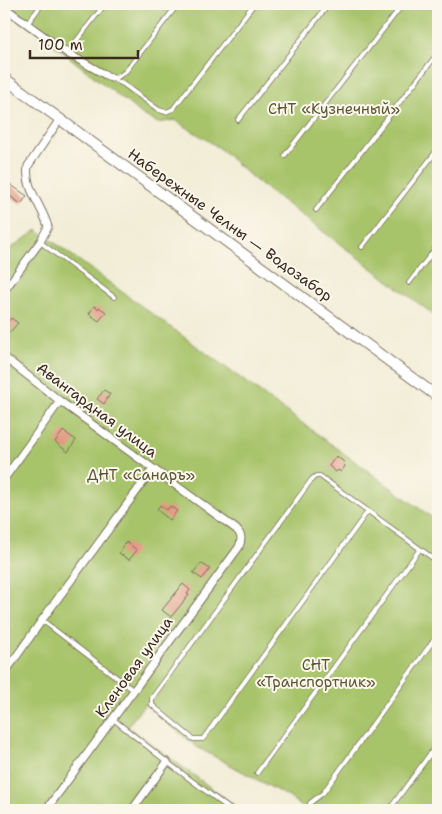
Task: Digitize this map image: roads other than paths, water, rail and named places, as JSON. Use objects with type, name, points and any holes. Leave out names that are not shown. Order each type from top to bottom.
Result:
[{"type":"main road","name":"Набережные Челны — Водозабор","points":[[4,78],[438,397]]},
{"type":"street","points":[[4,6],[67,53],[111,78]]},
{"type":"street","points":[[4,291],[40,242],[48,227],[46,218],[30,186],[26,173],[28,166],[60,119]]},
{"type":"street","name":"Авангардная улица","points":[[4,357],[60,401],[236,529],[241,534],[242,540]]},
{"type":"street","points":[[4,479],[60,401]]},
{"type":"street","points":[[4,674],[153,469]]},
{"type":"street","name":"Кленовая улица","points":[[46,810],[239,547],[242,540]]},
{"type":"street","points":[[132,810],[167,762]]},
{"type":"lane","points":[[27,24],[42,4]]},
{"type":"lane","points":[[67,53],[105,4]]},
{"type":"lane","points":[[111,78],[118,77],[126,71],[178,4]]},
{"type":"lane","points":[[111,78],[123,84],[159,110],[166,112],[172,109],[254,4]]},
{"type":"lane","points":[[238,120],[329,4]]},
{"type":"lane","points":[[286,155],[403,4]]},
{"type":"lane","points":[[316,210],[438,53]]},
{"type":"lane","points":[[362,247],[438,149]]},
{"type":"lane","points":[[40,242],[114,297]]},
{"type":"lane","points":[[409,283],[438,245]]},
{"type":"lane","points":[[368,511],[202,738],[194,739],[152,705],[152,698],[316,476],[320,476],[438,562]]},
{"type":"lane","points":[[257,773],[420,549]]},
{"type":"lane","points":[[42,620],[133,691]]},
{"type":"lane","points":[[310,803],[323,793],[438,634]]},
{"type":"lane","points":[[113,719],[231,810]]},
{"type":"lane","points":[[390,810],[438,743]]},
{"type":"park label","name":"СНТ «Кузнечный»","points":[[334,109]]},
{"type":"park label","name":"ДНТ «Санаръ»","points":[[141,475]]},
{"type":"park label","name":"СНТ «Транспортник»","points":[[316,674]]}]
